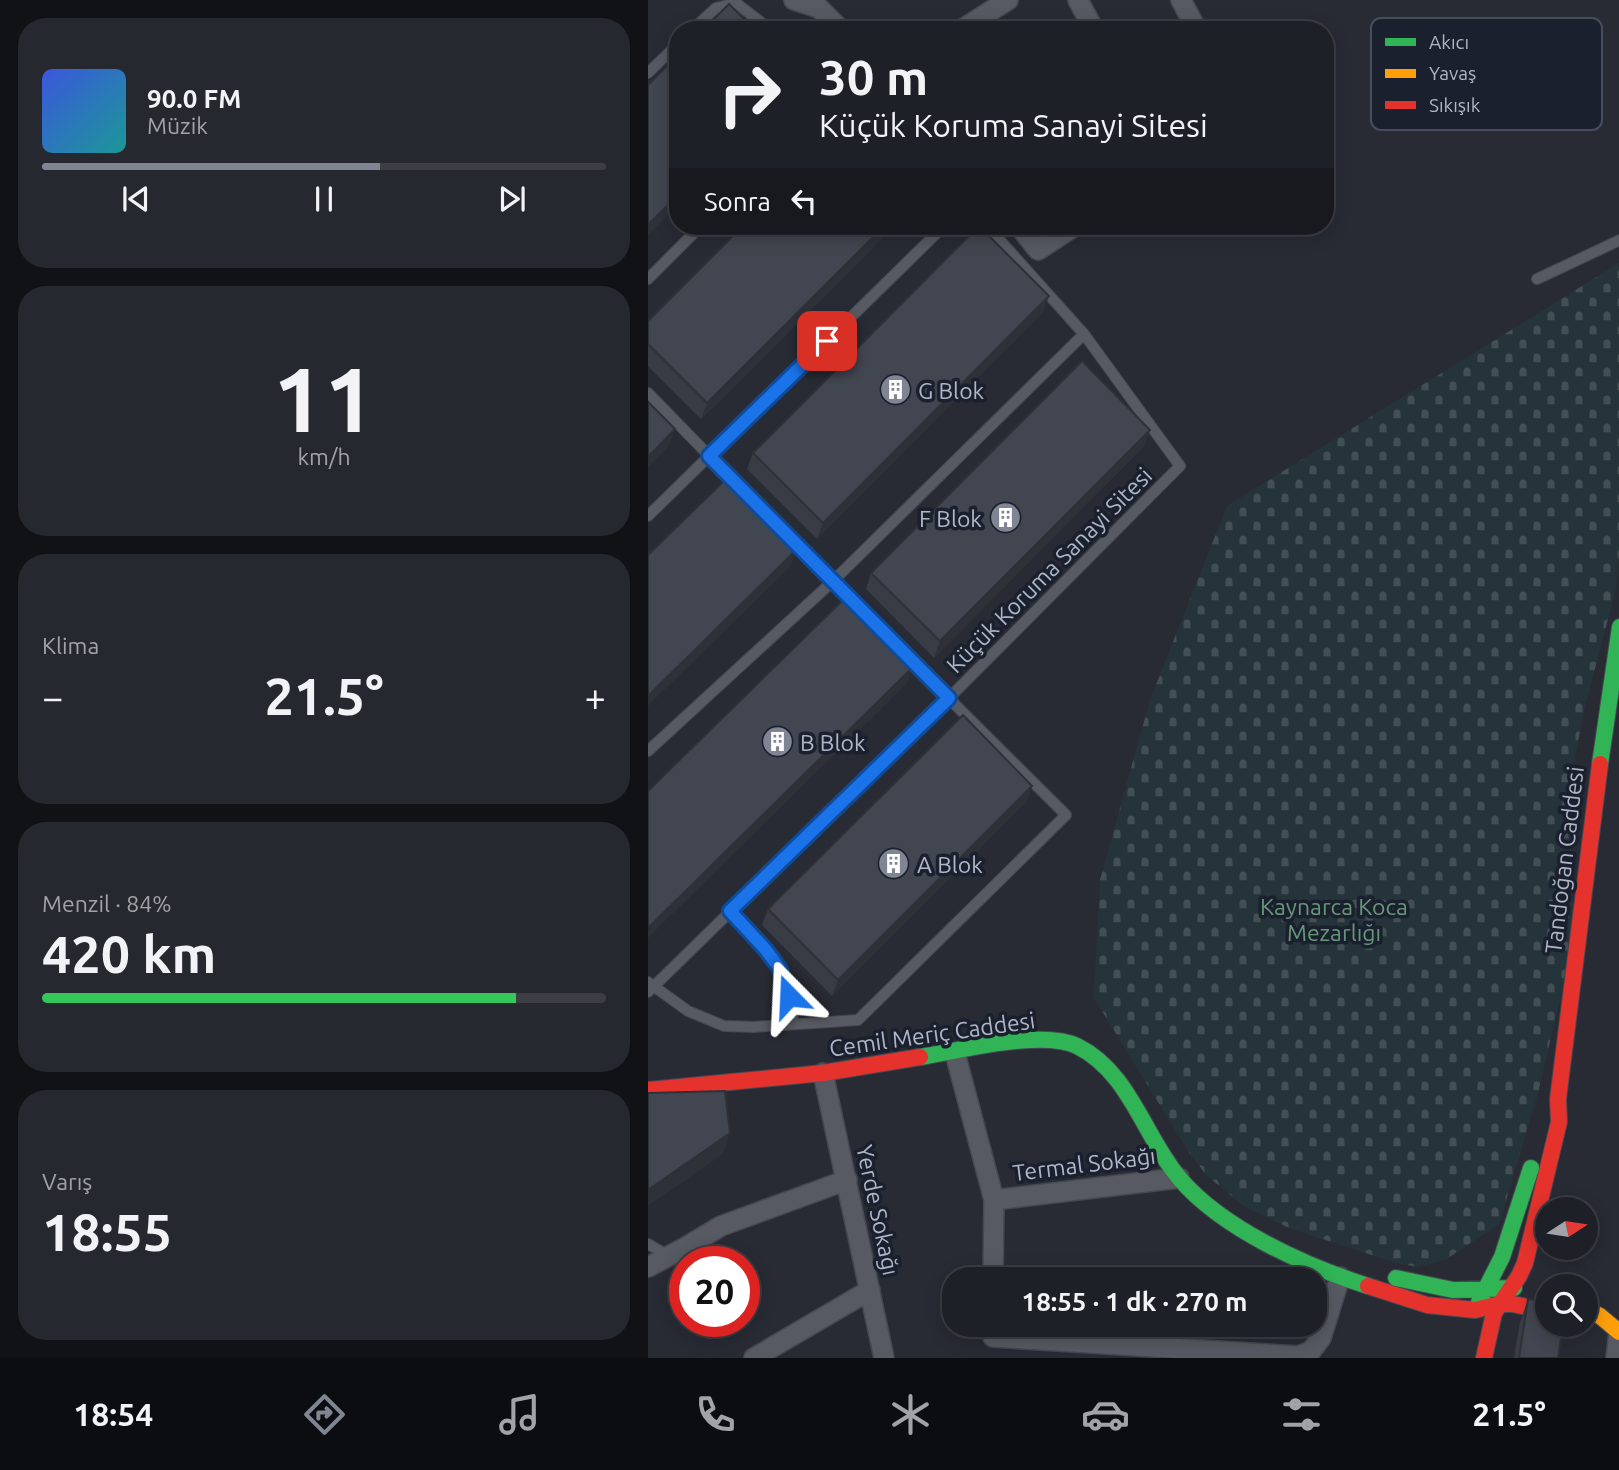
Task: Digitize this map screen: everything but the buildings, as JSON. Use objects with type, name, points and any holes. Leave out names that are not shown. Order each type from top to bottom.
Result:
[{"type":"street","points":[[794,0],[827,4],[836,21]]},
{"type":"street","points":[[975,21],[1008,0]]},
{"type":"street","points":[[1078,0],[1089,21]]},
{"type":"street","points":[[1181,0],[1192,21]]},
{"type":"street","points":[[1026,235],[1038,250],[1061,235]]},
{"type":"street","name":"Tandoğan Caddesi","points":[[1484,1358],[1490,1325],[1500,1304],[1518,1288],[1559,1122],[1557,1099],[1619,627]]},
{"type":"street","name":"Cemil Meriç Caddesi","points":[[648,1090],[824,1073],[1034,1039],[1064,1042],[1077,1046],[1108,1067],[1179,1178],[1223,1219],[1259,1240],[1340,1277],[1427,1305],[1473,1318],[1500,1304]]},
{"type":"street","points":[[955,1053],[994,1200],[993,1267]]},
{"type":"street","name":"Yerde Sokağı","points":[[824,1073],[884,1358]]},
{"type":"street","name":"Tandoğan Caddesi","points":[[1473,1318],[1502,1256],[1525,1192],[1543,1121],[1557,1099]]},
{"type":"street","name":"Termal Sokağı","points":[[994,1200],[1179,1178]]},
{"type":"street","points":[[687,1246],[721,1226],[847,1180]]},
{"type":"street","name":"Cemil Meriç Caddesi","points":[[1259,1240],[1419,1284],[1453,1290],[1518,1288]]},
{"type":"street","points":[[648,1267],[669,1256]]},
{"type":"street","points":[[1327,1319],[1340,1277]]},
{"type":"street","points":[[754,1358],[870,1290]]},
{"type":"street","points":[[1500,1304],[1535,1308]]},
{"type":"street","points":[[1598,1315],[1619,1332]]},
{"type":"street","points":[[1598,1328],[1619,1332]]},
{"type":"street","points":[[1616,1358],[1619,1332]]},
{"type":"street","points":[[993,1337],[1299,1356],[1311,1351],[1321,1337]]},
{"type":"lane","points":[[702,21],[716,8],[736,3],[759,21]]},
{"type":"lane","points":[[648,73],[669,53]]},
{"type":"lane","points":[[648,279],[692,235]]},
{"type":"lane","points":[[648,516],[935,235]]},
{"type":"lane","name":"Küçük Koruma Sanayi Sitesi","points":[[648,393],[832,582],[949,698],[1066,815],[858,1020],[754,1027],[724,1026],[688,1011],[650,987],[949,698],[1180,466],[1084,334],[995,235]]},
{"type":"lane","points":[[1537,279],[1619,240]]},
{"type":"lane","points":[[648,751],[832,582],[1084,334]]},
{"type":"lane","points":[[730,911],[780,969],[794,1024]]},
{"type":"lane","points":[[648,1244],[669,1255]]},
{"type":"green space","name":"Kaynarca Koca Mezarlığı","points":[[1619,263],[1620,543],[1616,589],[1584,710],[1572,773],[1573,911],[1564,982],[1538,1093],[1499,1224],[1445,1260],[1417,1267],[1393,1262],[1289,1228],[1244,1206],[1207,1176],[1190,1154],[1094,998],[1100,880],[1150,700],[1227,506]]},
{"type":"traffic: fast","points":[[1600,764],[1620,627]]},
{"type":"traffic: fast","points":[[920,1057],[1022,1040],[1062,1041],[1077,1046],[1095,1057],[1123,1088],[1167,1162],[1198,1197],[1242,1230],[1266,1244],[1318,1268],[1368,1286]]},
{"type":"traffic: fast","points":[[1479,1302],[1502,1257],[1531,1168]]},
{"type":"traffic: fast","points":[[1396,1278],[1453,1290],[1514,1288]]},
{"type":"traffic: slow","points":[[1598,1315],[1619,1332]]},
{"type":"traffic: jam","points":[[1484,1358],[1494,1313],[1525,1263],[1559,1122],[1558,1099],[1600,764]]},
{"type":"traffic: jam","points":[[648,1090],[823,1073],[920,1057]]},
{"type":"traffic: jam","points":[[1368,1286],[1427,1305],[1475,1310],[1512,1304],[1535,1308]]},
{"type":"place","name":"G Blok","points":[[895,390]]},
{"type":"place","name":"F Blok","points":[[1005,518]]},
{"type":"place","name":"B Blok","points":[[777,742]]},
{"type":"place","name":"A Blok","points":[[894,864]]},
{"type":"route","points":[[789,996],[780,969],[730,911],[949,698],[709,456],[827,341]]}]
